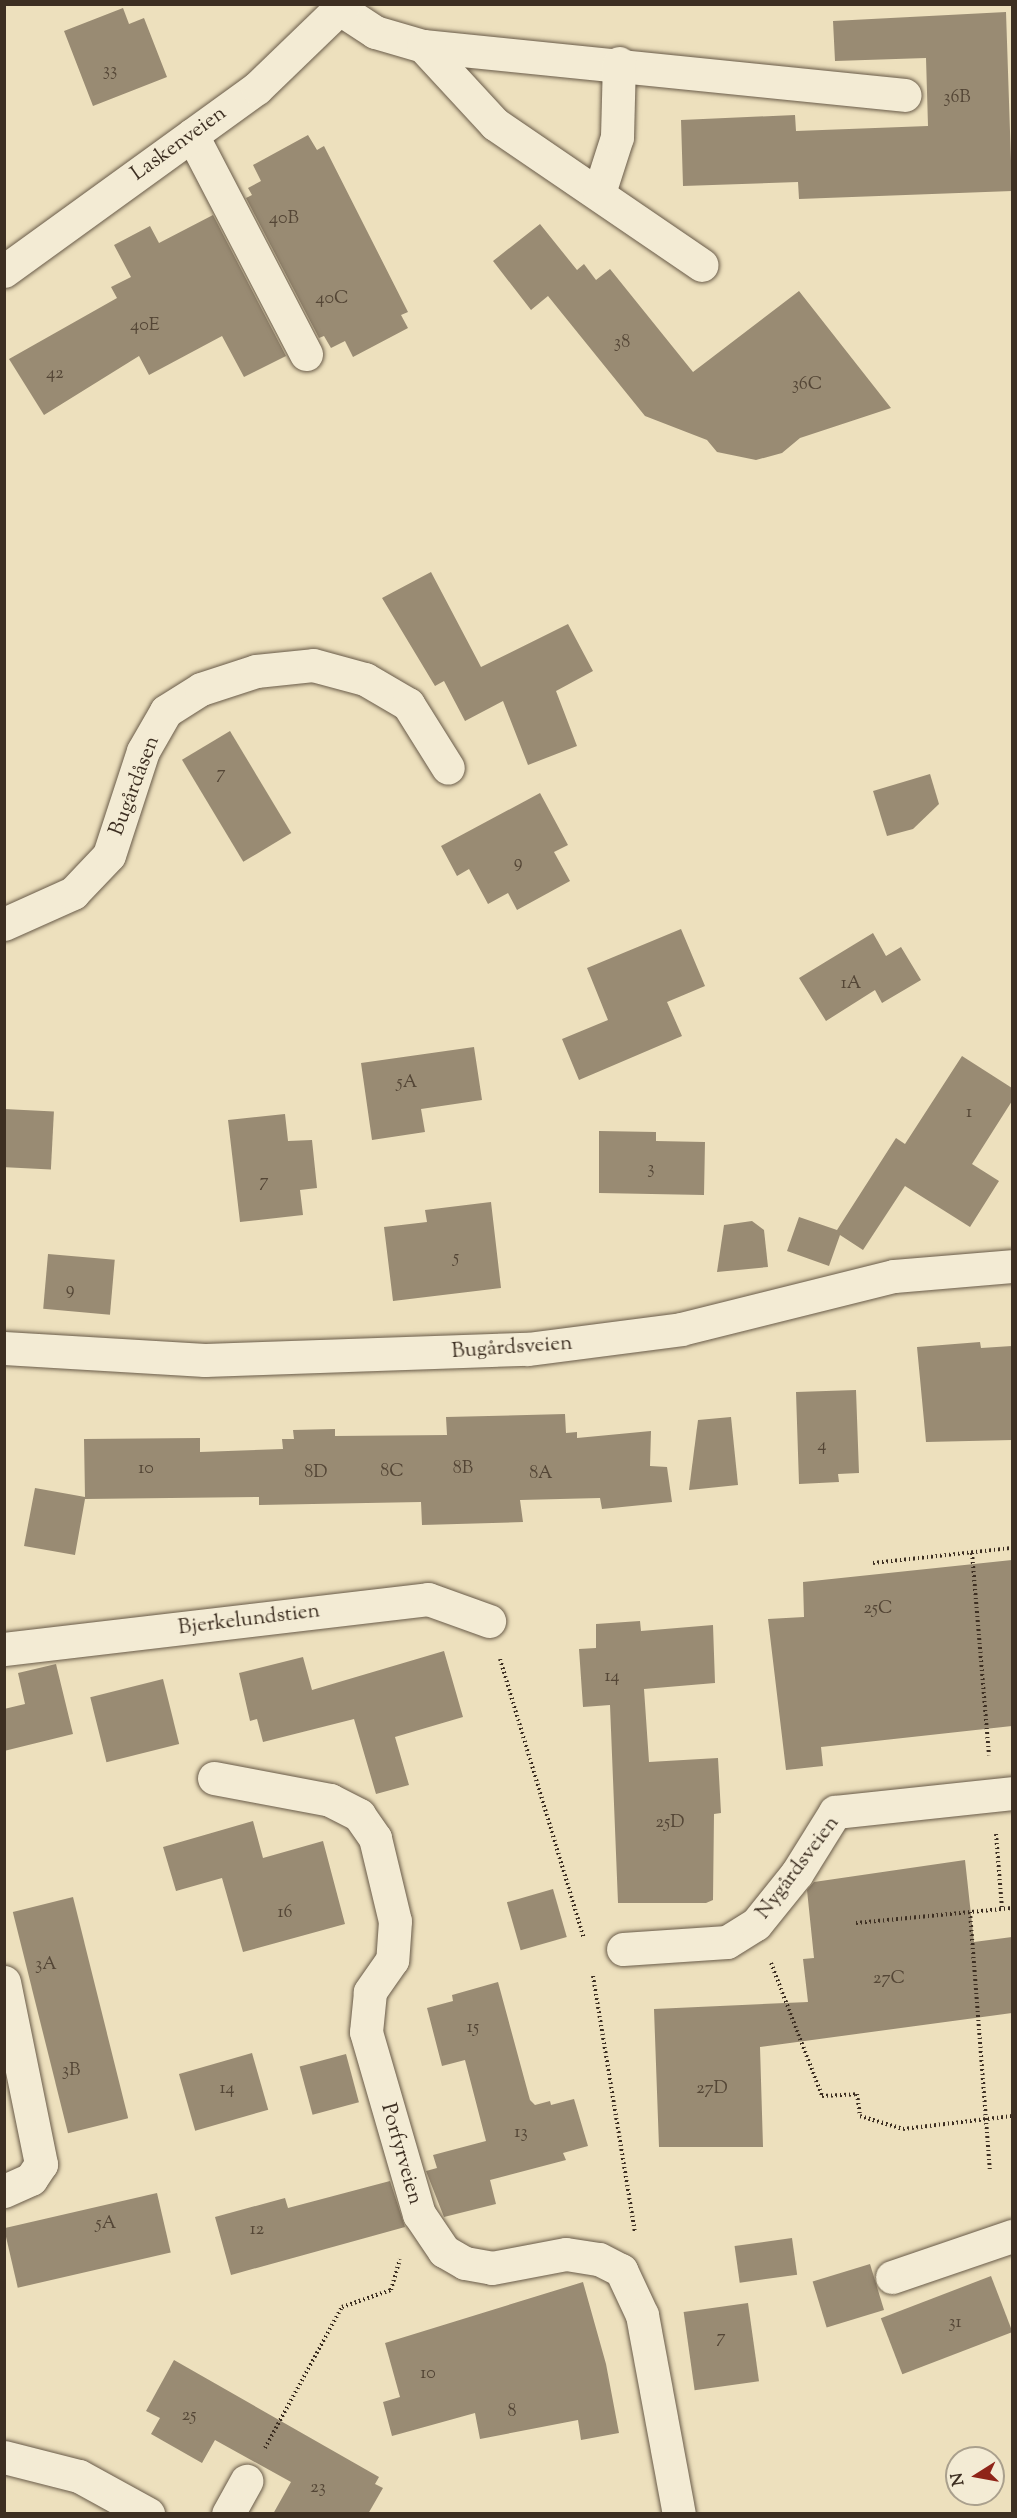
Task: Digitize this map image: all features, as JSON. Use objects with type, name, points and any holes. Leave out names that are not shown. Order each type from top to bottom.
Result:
[{"type":"street","points":[[342,7],[375,32],[423,46],[619,63],[905,95]]},
{"type":"street","name":"Laskenveien","points":[[4,271],[257,88],[342,7]]},
{"type":"street","points":[[423,46],[495,124],[702,265]]},
{"type":"street","points":[[599,193],[617,137],[619,63]]},
{"type":"street","points":[[192,135],[306,354]]},
{"type":"street","name":"Bugårdåsen","points":[[4,924],[73,893],[109,855],[143,751],[166,711],[201,689],[256,671],[313,665],[365,679],[408,704],[448,768]]},
{"type":"street","name":"Bugårdsveien","points":[[4,1348],[204,1360],[528,1349],[681,1329],[894,1276],[1012,1266]]},
{"type":"street","name":"Bjerkelundstien","points":[[4,1649],[428,1599],[489,1621]]},
{"type":"street","name":"Porfyrveien","points":[[214,1778],[330,1800],[358,1815],[375,1838],[395,1921],[392,1960],[370,1992],[366,2032],[418,2214],[444,2251],[465,2263],[492,2268],[566,2254],[599,2259],[621,2270]]},
{"type":"street","name":"Nygårdsveien","points":[[623,1949],[728,1942],[756,1924],[797,1873],[836,1812],[1003,1794]]},
{"type":"street","points":[[4,1982],[41,2164],[31,2179],[4,2191]]},
{"type":"street","points":[[892,2277],[1012,2236]]},
{"type":"street","points":[[621,2270],[642,2315],[679,2514]]},
{"type":"street","points":[[4,2457],[80,2476],[148,2514]]},
{"type":"street","points":[[228,2514],[246,2481]]},
{"type":"path","points":[[873,1563],[1012,1548]]},
{"type":"path","points":[[972,1552],[1003,1794],[1002,1909]]},
{"type":"path","points":[[489,1621],[588,1952]]},
{"type":"path","points":[[856,1923],[1012,1908]]},
{"type":"path","points":[[970,1912],[990,2170]]},
{"type":"path","points":[[756,1924],[822,2096],[857,2094],[860,2116],[903,2129],[1012,2116]]},
{"type":"path","points":[[591,1963],[636,2235],[621,2270]]},
{"type":"path","points":[[246,2481],[342,2307],[391,2290],[418,2214]]},
{"type":"building","points":[[123,8],[129,24],[144,18],[167,77],[93,106],[64,31]]},
{"type":"building","points":[[1006,12],[1012,191],[799,199],[798,182],[683,186],[681,120],[795,115],[796,131],[928,126],[926,58],[835,61],[833,21]]},
{"type":"building","points":[[308,135],[317,150],[324,146],[408,312],[401,315],[408,328],[353,357],[345,341],[331,348],[324,336],[319,338],[246,198],[252,195],[248,188],[261,181],[253,165]]},
{"type":"building","points":[[213,215],[286,356],[244,377],[222,336],[149,375],[139,356],[44,415],[9,359],[117,298],[111,287],[131,277],[114,245],[150,226],[159,243]]},
{"type":"building","points":[[540,224],[577,270],[584,264],[596,280],[610,269],[693,372],[799,291],[891,408],[800,438],[782,453],[756,460],[717,452],[707,440],[645,416],[548,296],[531,310],[493,261]]},
{"type":"building","points":[[431,572],[481,667],[568,624],[593,671],[556,691],[577,746],[528,765],[503,701],[465,721],[444,681],[435,686],[382,598]]},
{"type":"building","points":[[230,731],[291,833],[243,862],[182,760]]},
{"type":"building","points":[[930,774],[939,804],[913,829],[887,836],[873,791]]},
{"type":"building","points":[[540,793],[568,845],[554,852],[570,881],[517,910],[508,893],[488,904],[469,869],[457,876],[441,846]]},
{"type":"building","points":[[681,929],[705,986],[667,1002],[682,1036],[579,1080],[562,1039],[608,1020],[587,968]]},
{"type":"building","points":[[873,933],[886,956],[901,947],[921,980],[882,1003],[875,990],[826,1021],[799,978]]},
{"type":"building","points":[[474,1047],[482,1100],[421,1109],[425,1132],[372,1140],[361,1063]]},
{"type":"building","points":[[962,1056],[1012,1088],[1012,1101],[972,1164],[999,1181],[970,1227],[905,1186],[863,1250],[840,1235],[829,1266],[787,1251],[799,1217],[837,1230],[896,1138],[905,1144]]},
{"type":"building","points":[[4,1109],[54,1112],[51,1170],[4,1167]]},
{"type":"building","points":[[285,1114],[288,1141],[312,1140],[317,1188],[300,1190],[303,1215],[240,1222],[228,1120]]},
{"type":"building","points":[[599,1131],[656,1132],[656,1141],[705,1142],[704,1195],[599,1193]]},
{"type":"building","points":[[491,1202],[501,1288],[393,1301],[384,1227],[427,1222],[425,1210]]},
{"type":"building","points":[[752,1221],[764,1230],[768,1267],[717,1272],[724,1225]]},
{"type":"building","points":[[48,1254],[115,1260],[110,1315],[43,1309]]},
{"type":"building","points":[[980,1342],[981,1348],[1012,1346],[1012,1440],[926,1442],[917,1347]]},
{"type":"building","points":[[856,1390],[859,1473],[838,1474],[839,1482],[799,1484],[796,1392]]},
{"type":"building","points":[[565,1414],[566,1433],[577,1432],[577,1438],[651,1431],[650,1466],[667,1467],[672,1502],[602,1509],[600,1498],[520,1500],[523,1522],[422,1525],[421,1502],[259,1505],[259,1497],[85,1499],[75,1555],[24,1546],[35,1488],[85,1497],[84,1439],[200,1438],[200,1452],[283,1449],[282,1439],[294,1439],[293,1430],[335,1429],[335,1436],[447,1435],[446,1417]]},
{"type":"building","points":[[731,1417],[738,1485],[689,1490],[698,1420]]},
{"type":"building","points":[[1012,1560],[1012,1726],[821,1747],[823,1766],[786,1770],[768,1619],[804,1617],[803,1582]]},
{"type":"building","points":[[640,1621],[641,1631],[713,1625],[715,1683],[644,1689],[649,1762],[718,1758],[721,1813],[714,1814],[713,1900],[706,1903],[618,1903],[610,1705],[583,1707],[579,1649],[596,1648],[596,1624]]},
{"type":"building","points":[[444,1651],[463,1717],[395,1737],[409,1785],[376,1794],[354,1719],[263,1742],[257,1719],[250,1721],[239,1673],[303,1657],[312,1690]]},
{"type":"building","points":[[56,1664],[73,1734],[4,1751],[4,1709],[25,1704],[18,1673]]},
{"type":"building","points":[[163,1679],[179,1744],[106,1762],[90,1697]]},
{"type":"building","points":[[253,1821],[263,1858],[323,1841],[345,1924],[243,1952],[222,1878],[176,1891],[163,1847]]},
{"type":"building","points":[[965,1860],[974,1942],[1012,1937],[1012,2013],[760,2047],[763,2147],[659,2147],[654,2009],[808,2002],[803,1959],[814,1958],[807,1890],[814,1882]]},
{"type":"building","points":[[553,1889],[567,1937],[521,1950],[507,1902]]},
{"type":"building","points":[[73,1897],[128,2118],[68,2133],[13,1912]]},
{"type":"building","points":[[498,1982],[530,2100],[535,2105],[550,2101],[551,2105],[574,2099],[588,2146],[563,2153],[566,2160],[490,2180],[496,2204],[444,2217],[426,2171],[437,2168],[433,2155],[486,2141],[465,2060],[442,2066],[427,2008],[453,2001],[452,1995]]},
{"type":"building","points":[[252,2053],[268,2110],[195,2131],[179,2074]]},
{"type":"building","points":[[346,2054],[359,2102],[313,2115],[300,2066]]},
{"type":"building","points":[[390,2181],[405,2227],[231,2275],[215,2217],[285,2198],[288,2208]]},
{"type":"building","points":[[157,2193],[171,2252],[18,2288],[4,2228]]},
{"type":"building","points":[[792,2238],[797,2275],[740,2283],[735,2246]]},
{"type":"building","points":[[870,2264],[884,2310],[827,2327],[813,2282]]},
{"type":"building","points":[[991,2276],[1012,2332],[902,2374],[881,2318]]},
{"type":"building","points":[[583,2282],[606,2364],[619,2433],[581,2440],[578,2420],[480,2439],[475,2413],[392,2436],[383,2402],[400,2397],[385,2343]]},
{"type":"building","points":[[748,2303],[759,2381],[695,2390],[684,2312]]},
{"type":"building","points":[[174,2360],[379,2477],[375,2484],[383,2488],[368,2514],[273,2514],[291,2482],[215,2440],[202,2463],[151,2434],[160,2418],[146,2411]]}]
